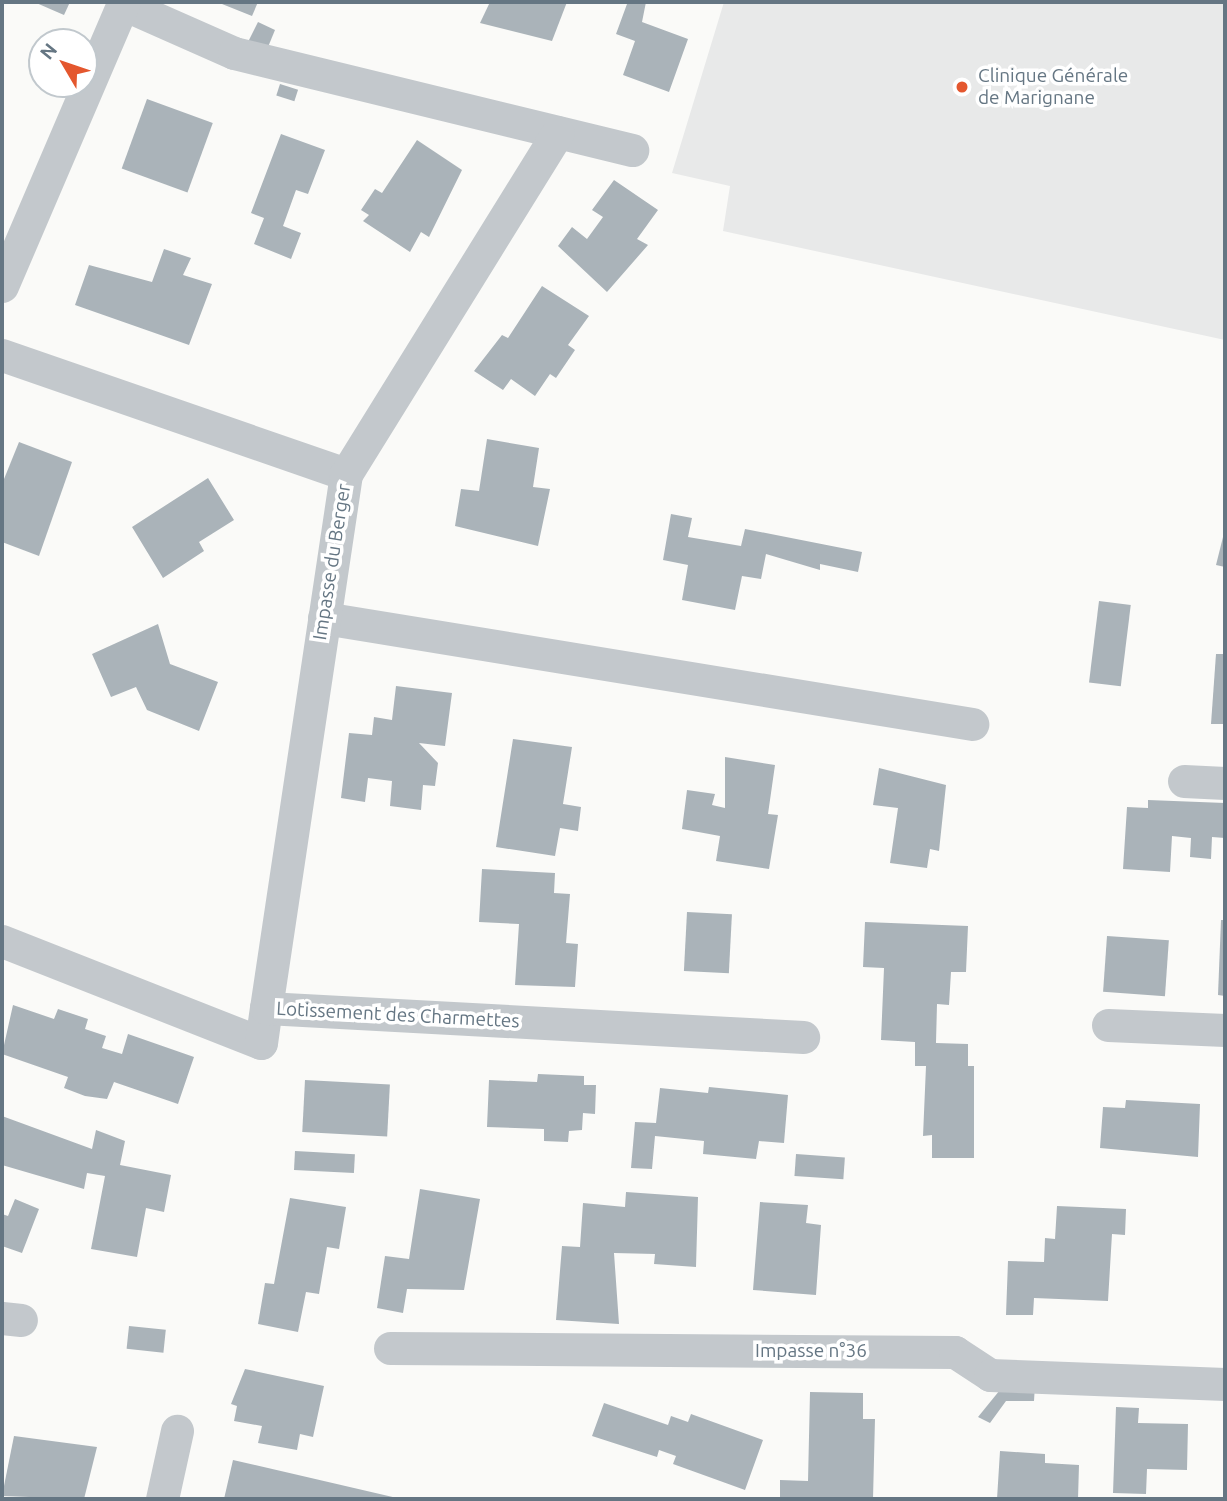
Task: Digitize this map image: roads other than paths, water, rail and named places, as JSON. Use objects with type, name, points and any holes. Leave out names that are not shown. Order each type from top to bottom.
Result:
[{"type":"street","points":[[2,286],[123,3],[234,53],[632,150]]},
{"type":"street","name":"Impasse du Berger","points":[[266,1007],[346,474],[558,132]]},
{"type":"street","points":[[2,355],[346,474]]},
{"type":"street","points":[[324,618],[972,724]]},
{"type":"street","points":[[1184,781],[1225,782]]},
{"type":"street","name":"Lotissement des Charmettes","points":[[2,942],[261,1043],[266,1007],[803,1037]]},
{"type":"street","points":[[1108,1025],[1225,1030]]},
{"type":"street","name":"Impasse n°36","points":[[390,1348],[955,1352],[990,1375],[1225,1384]]},
{"type":"street","points":[[162,1499],[177,1431]]},
{"type":"place","name":"Clinique Générale de Marignane","points":[[962,87]]}]
